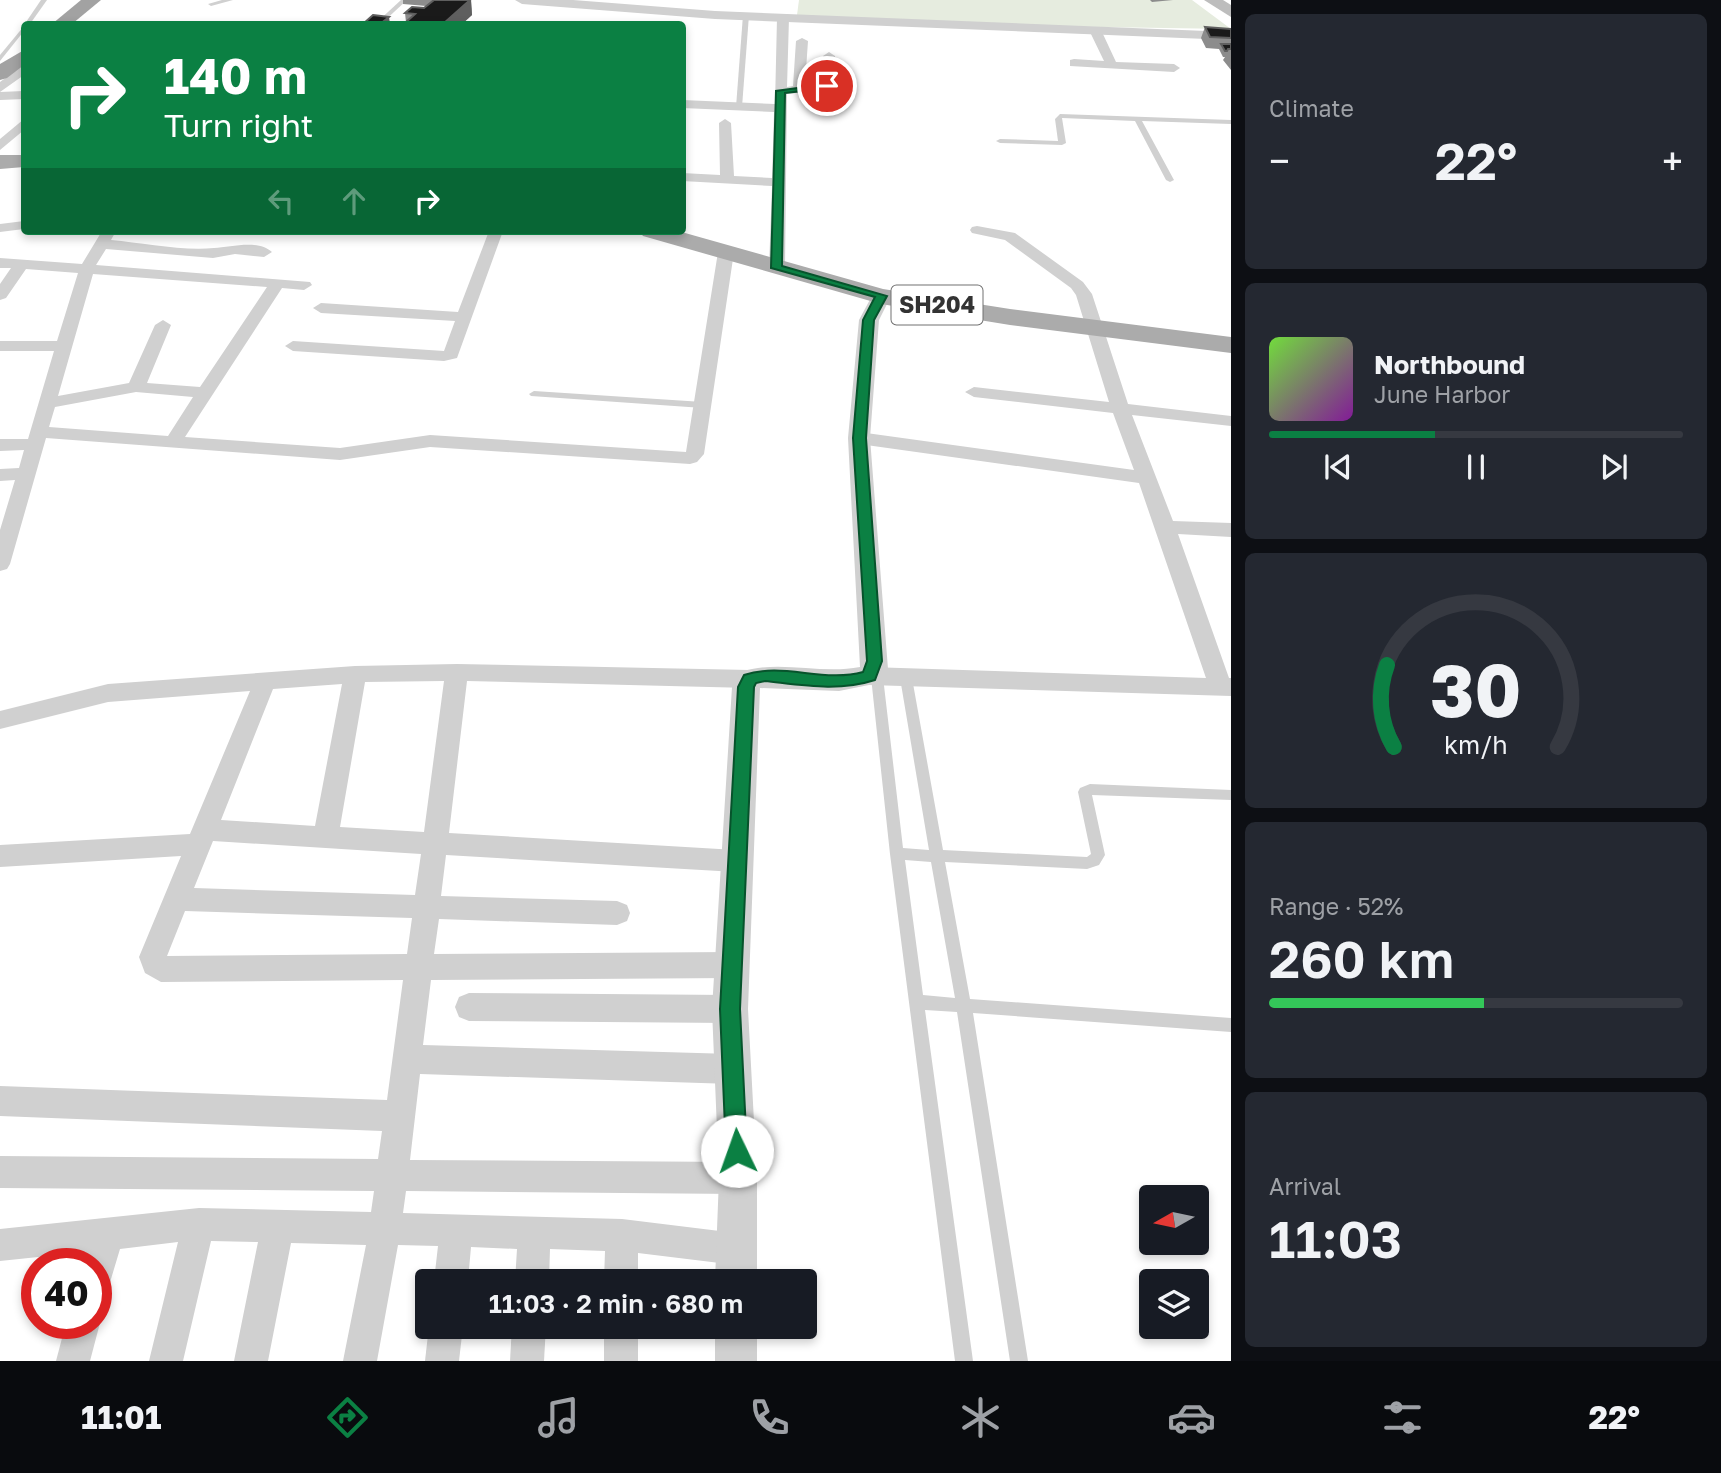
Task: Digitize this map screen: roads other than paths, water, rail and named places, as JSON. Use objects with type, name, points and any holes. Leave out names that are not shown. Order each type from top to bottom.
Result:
[{"type":"highway","points":[[65,21],[92,0]]},
{"type":"highway","points":[[77,21],[103,0]]},
{"type":"main road","points":[[1212,0],[1231,12]]},
{"type":"main road","points":[[0,160],[21,159]]},
{"type":"main road","name":"SH204","points":[[665,235],[881,296],[1093,329],[1231,345]]},
{"type":"street","points":[[522,0],[783,18],[1231,37]]},
{"type":"street","points":[[576,0],[616,6]]},
{"type":"street","points":[[777,268],[783,18]]},
{"type":"street","points":[[1096,32],[1112,65]]},
{"type":"street","points":[[799,89],[802,41]]},
{"type":"street","points":[[780,91],[799,89],[814,82],[832,85],[829,55]]},
{"type":"street","points":[[1074,63],[1174,68]]},
{"type":"street","points":[[0,88],[21,72]]},
{"type":"street","points":[[0,96],[21,95]]},
{"type":"street","points":[[686,104],[780,108]]},
{"type":"street","points":[[686,117],[715,118],[722,106]]},
{"type":"street","points":[[725,123],[727,175]]},
{"type":"street","points":[[0,146],[21,126]]},
{"type":"street","points":[[686,166],[727,175],[778,181]]},
{"type":"street","points":[[686,177],[727,175]]},
{"type":"street","points":[[0,228],[21,225]]},
{"type":"street","points":[[0,720],[108,693],[355,674],[457,672],[750,679],[765,675],[832,682],[873,677],[1226,687],[1120,408],[1084,294],[1077,285],[1010,236],[977,230]]},
{"type":"street","points":[[293,346],[448,355],[455,349],[495,235]]},
{"type":"street","points":[[0,565],[4,538],[26,474],[87,268],[106,237],[213,253],[235,249],[264,252]]},
{"type":"street","points":[[0,445],[37,438],[173,442],[340,454],[430,440],[682,459],[695,454],[726,252]]},
{"type":"street","points":[[0,263],[303,285]]},
{"type":"street","points":[[0,295],[22,264]]},
{"type":"street","points":[[173,442],[277,283]]},
{"type":"street","points":[[873,677],[875,661],[859,438],[869,320],[881,296]]},
{"type":"street","points":[[321,308],[465,317]]},
{"type":"street","points":[[136,387],[163,325]]},
{"type":"street","points":[[0,346],[62,346]]},
{"type":"street","points":[[47,402],[136,387],[205,393]]},
{"type":"street","points":[[974,392],[1231,421]]},
{"type":"street","points":[[859,438],[1146,478]]},
{"type":"street","points":[[0,475],[26,474]]},
{"type":"street","points":[[1165,527],[1231,530]]},
{"type":"street","points":[[360,1361],[385,1229],[457,672]]},
{"type":"street","points":[[326,837],[355,674]]},
{"type":"street","points":[[736,1269],[738,1178],[730,1009],[746,687],[750,679]]},
{"type":"street","points":[[265,681],[153,957],[155,964],[161,969],[732,965]]},
{"type":"street","points":[[0,856],[201,837],[326,837],[736,861]]},
{"type":"street","points":[[176,899],[617,913]]},
{"type":"street","points":[[469,1007],[730,1009]]},
{"type":"street","points":[[407,1059],[732,1069]]},
{"type":"street","points":[[0,1101],[400,1116]]},
{"type":"street","points":[[0,1172],[738,1178]]},
{"type":"street","points":[[1,1247],[199,1224],[622,1235],[736,1249]]},
{"type":"street","points":[[166,1361],[199,1224]]},
{"type":"street","points":[[251,1361],[278,1226]]},
{"type":"street","points":[[451,1269],[456,1231]]},
{"type":"street","points":[[532,1269],[534,1233]]},
{"type":"street","points":[[104,1248],[108,1234]]},
{"type":"street","points":[[621,1269],[622,1235]]},
{"type":"street","points":[[73,1361],[79,1339]]},
{"type":"street","points":[[442,1361],[445,1339]]},
{"type":"street","points":[[527,1361],[528,1339]]},
{"type":"street","points":[[621,1339],[621,1361]]},
{"type":"street","points":[[736,1339],[736,1361]]},
{"type":"lane","points":[[29,21],[44,0]]},
{"type":"lane","points":[[211,4],[230,0]]},
{"type":"lane","points":[[381,21],[404,0]]},
{"type":"lane","points":[[739,107],[742,15]]},
{"type":"lane","points":[[9,62],[21,37]]},
{"type":"lane","points":[[1000,141],[1062,143],[1058,119],[1060,116],[1231,122]]},
{"type":"lane","points":[[1137,118],[1170,180]]},
{"type":"lane","points":[[534,394],[703,405]]},
{"type":"lane","points":[[873,677],[964,1361]]},
{"type":"lane","points":[[906,678],[964,1007],[1019,1361]]},
{"type":"lane","points":[[897,854],[1087,863],[1094,861],[1098,855],[1085,792],[1090,789],[1231,794]]},
{"type":"lane","points":[[917,1002],[1231,1025]]}]
